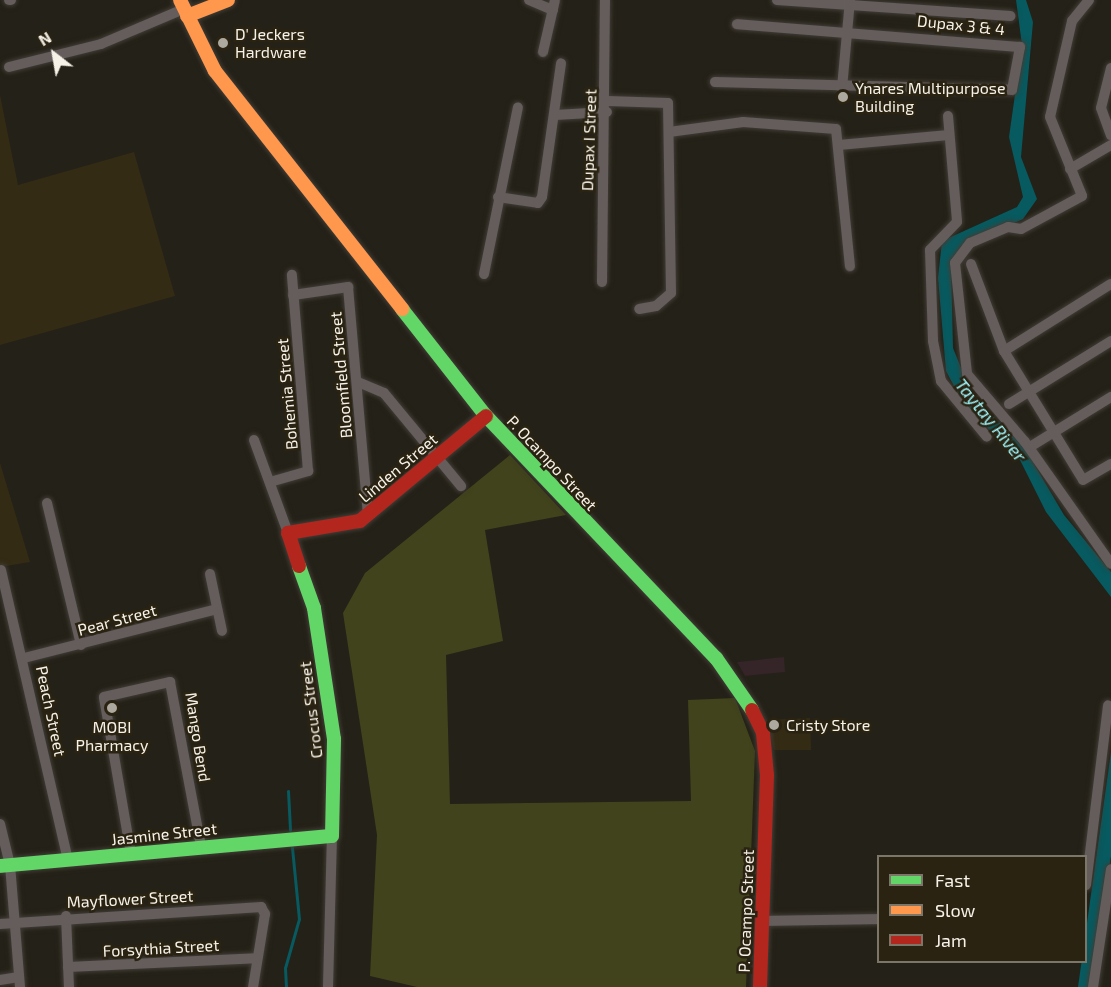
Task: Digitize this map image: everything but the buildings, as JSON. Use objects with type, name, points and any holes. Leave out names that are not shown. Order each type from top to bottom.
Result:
[{"type":"street","points":[[9,67],[101,44],[184,8],[228,0]]},
{"type":"street","points":[[529,0],[554,5],[543,52]]},
{"type":"street","name":"Dupax I Street","points":[[602,282],[608,106],[600,24],[605,0]]},
{"type":"street","points":[[777,0],[986,6],[1010,16]]},
{"type":"street","points":[[1089,0],[1071,21],[1051,103],[1053,128],[1082,196],[1060,212],[1021,229],[1008,227],[960,250],[955,263],[958,324],[967,374],[1026,442],[1111,564]]},
{"type":"street","points":[[842,88],[850,2]]},
{"type":"street","name":"P. Ocampo Street","points":[[184,8],[214,71],[486,416],[716,658],[753,713],[766,752],[764,921],[760,987]]},
{"type":"street","name":"Dupax 3 & 4","points":[[715,82],[842,88],[1012,90],[1020,47],[848,30],[737,24]]},
{"type":"street","points":[[498,197],[538,203],[542,197],[561,63]]},
{"type":"street","points":[[1111,68],[1101,108],[1111,135]]},
{"type":"street","points":[[555,114],[608,106],[668,103],[671,293],[656,306],[639,309]]},
{"type":"street","points":[[484,274],[518,107]]},
{"type":"street","points":[[948,116],[957,222],[930,250],[933,341],[941,381],[987,437]]},
{"type":"street","points":[[669,132],[743,122],[831,126],[839,146],[850,266]]},
{"type":"street","points":[[839,146],[949,135]]},
{"type":"street","points":[[1070,169],[1111,145]]},
{"type":"street","points":[[971,264],[1004,351],[1083,480],[1111,464]]},
{"type":"street","name":"Bohemia Street","points":[[270,482],[308,471],[292,275]]},
{"type":"street","points":[[1004,351],[1110,286]]},
{"type":"street","name":"Bloomfield Street","points":[[293,295],[348,287],[368,515]]},
{"type":"street","points":[[1009,404],[1111,341]]},
{"type":"street","points":[[358,382],[384,393],[461,486]]},
{"type":"street","points":[[1033,445],[1111,397]]},
{"type":"street","name":"Linden Street","points":[[288,533],[368,515],[486,416]]},
{"type":"street","name":"Crocus Street","points":[[254,440],[314,608],[334,739],[328,987]]},
{"type":"street","points":[[47,503],[81,645]]},
{"type":"street","name":"Peach Street","points":[[2,570],[4,586],[24,658],[68,860]]},
{"type":"street","points":[[210,574],[222,631]]},
{"type":"street","name":"Pear Street","points":[[24,658],[217,609]]},
{"type":"street","name":"Mango Bend","points":[[131,854],[105,695],[170,682],[201,846]]},
{"type":"street","points":[[1087,877],[1108,705]]},
{"type":"street","points":[[0,824],[19,982],[0,980]]},
{"type":"street","name":"Jasmine Street","points":[[5,866],[201,846],[332,836]]},
{"type":"street","points":[[1093,987],[1111,869]]},
{"type":"street","name":"Mayflower Street","points":[[0,924],[66,916],[261,907],[265,914],[255,958]]},
{"type":"street","points":[[66,916],[69,987]]},
{"type":"street","points":[[764,921],[877,919]]},
{"type":"street","points":[[253,987],[255,958]]},
{"type":"street","name":"Forsythia Street","points":[[68,968],[255,958]]},
{"type":"shaded area","points":[[0,95],[18,185],[134,152],[175,296],[0,345]]},
{"type":"shaded area","points":[[0,463],[30,562],[0,567]]},
{"type":"shaded area","points":[[784,657],[785,672],[745,676],[737,662]]},
{"type":"shaded area","points":[[810,718],[811,750],[774,750],[767,720]]},
{"type":"green space","points":[[510,455],[566,515],[485,530],[503,641],[446,655],[450,804],[691,801],[688,700],[735,698],[755,751],[746,987],[417,987],[370,976],[377,835],[343,613],[365,573]]},
{"type":"water","name":"Taytay River","points":[[1016,0],[1026,0],[1033,22],[1021,157],[1037,199],[1023,219],[961,246],[951,264],[953,348],[972,395],[1024,447],[1064,515],[1111,572],[1111,597],[1046,512],[1020,460],[964,405],[946,371],[938,278],[942,241],[1017,207],[1023,197],[1009,137],[1022,45]]},
{"type":"water","points":[[1111,752],[1111,856],[1091,987],[1078,987],[1081,963],[1087,963],[1087,923]]},
{"type":"waterway","points":[[288,791],[290,830]]},
{"type":"waterway","points":[[286,987],[285,968],[299,919],[292,847]]},
{"type":"traffic: fast","points":[[402,309],[486,416],[716,658],[752,710]]},
{"type":"traffic: fast","points":[[0,866],[332,836],[334,739],[314,608],[299,566]]},
{"type":"traffic: slow","points":[[180,0],[215,71],[402,309]]},
{"type":"traffic: slow","points":[[187,16],[228,0]]},
{"type":"traffic: jam","points":[[299,566],[288,533],[360,521],[486,416]]},
{"type":"traffic: jam","points":[[752,710],[763,733],[767,775],[760,987]]},
{"type":"place","name":"D' Jeckers Hardware","points":[[223,43]]},
{"type":"place","name":"Ynares Multipurpose Building","points":[[843,97]]},
{"type":"place","name":"MOBI Pharmacy","points":[[112,708]]},
{"type":"place","name":"Cristy Store","points":[[774,725]]}]
